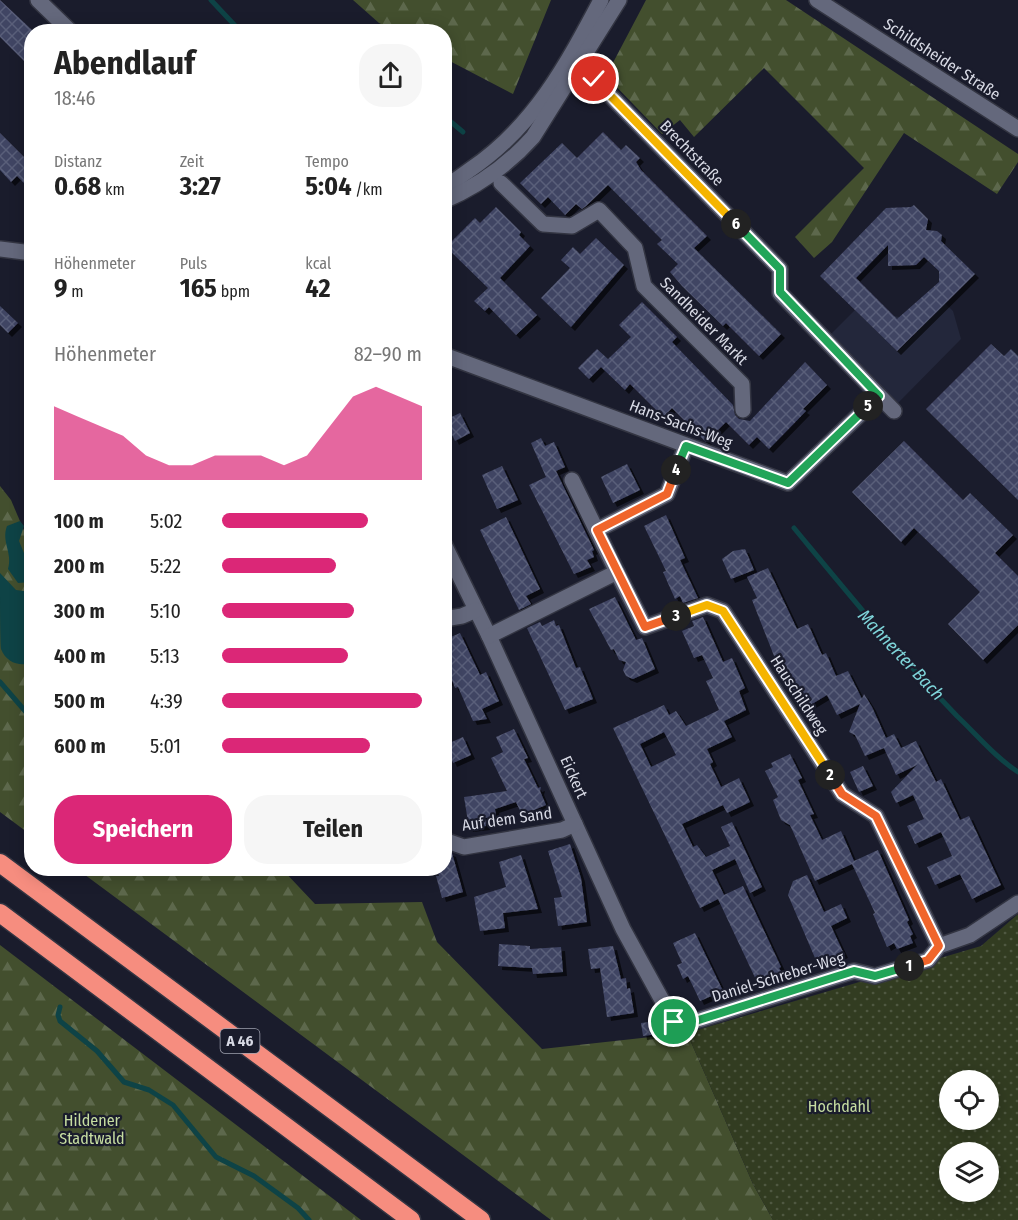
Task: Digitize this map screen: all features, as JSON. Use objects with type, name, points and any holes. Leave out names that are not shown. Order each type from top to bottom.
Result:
[{"type":"highway","name":"A 46","points":[[0,863],[481,1220]]},
{"type":"highway","name":"A 46","points":[[0,913],[411,1220]]},
{"type":"street","points":[[38,0],[63,24]]},
{"type":"street","points":[[452,196],[492,174],[518,154],[533,137],[573,65],[601,0]]},
{"type":"street","points":[[452,181],[496,151],[526,122],[573,65],[619,0]]},
{"type":"street","name":"Schildsheider Straße","points":[[817,0],[1018,129]]},
{"type":"street","name":"Brechtstraße","points":[[573,65],[780,269],[780,292],[894,411]]},
{"type":"street","name":"Sandheider Markt","points":[[501,183],[543,224],[572,226],[599,210],[635,248],[644,286],[742,384],[743,410]]},
{"type":"street","points":[[2,249],[24,252]]},
{"type":"street","name":"Hans-Sachs-Weg","points":[[452,358],[788,483],[879,396]]},
{"type":"street","points":[[597,530],[667,494],[686,446]]},
{"type":"street","name":"Hauschildweg","points":[[572,480],[645,627],[707,605],[723,611],[842,794],[876,816],[939,946]]},
{"type":"street","name":"Eickert","points":[[452,560],[623,929],[674,1022]]},
{"type":"street","points":[[489,636],[617,573]]},
{"type":"street","points":[[452,618],[476,610]]},
{"type":"street","name":"Auf dem Sand","points":[[452,843],[464,848],[562,830],[575,824]]},
{"type":"street","name":"Daniel-Schreber-Weg","points":[[674,1022],[686,1024],[854,971],[875,976],[928,960],[939,946],[970,935],[1018,903]]},
{"type":"shaded area","points":[[931,290],[953,311],[961,339],[898,403],[831,334],[855,310],[900,317]]},
{"type":"shaded area","points":[[20,521],[24,526],[19,541],[24,553],[24,583],[18,583],[8,569],[9,558],[5,537],[7,526]]},
{"type":"shaded area","points":[[0,573],[16,590],[24,591],[24,664],[13,662],[1,649]]},
{"type":"green space","points":[[353,0],[551,0],[513,94],[452,62],[452,24],[379,23]]},
{"type":"green space","points":[[646,0],[786,0],[1018,154],[1018,162],[997,194],[904,133],[832,242],[814,258],[795,237],[864,168],[764,68],[694,137],[680,120],[662,134],[606,76]]},
{"type":"green space","points":[[0,486],[11,500],[24,531],[24,830],[0,812]]},
{"type":"green space","points":[[86,876],[289,876],[315,904],[422,902],[437,942],[542,1049],[687,1033],[753,1184],[773,1220],[551,1220]]},
{"type":"green space","name":"Hochdahl","points":[[1018,914],[1018,1220],[773,1220],[753,1184],[687,1033],[981,946]]},
{"type":"green space","name":"Hildener Stadtwald","points":[[0,945],[361,1220],[0,1220]]},
{"type":"building","points":[[0,0],[26,24],[24,61],[0,37]]},
{"type":"building","points":[[603,132],[621,150],[626,145],[640,158],[636,162],[641,170],[707,236],[694,248],[781,334],[759,356],[726,323],[723,326],[682,286],[670,272],[678,264],[657,244],[662,240],[608,185],[582,209],[576,204],[565,215],[548,197],[541,204],[520,183],[562,143],[577,158]]},
{"type":"building","points":[[0,133],[24,157],[24,183],[17,176],[11,182],[0,170]]},
{"type":"building","points":[[914,205],[928,219],[926,230],[937,231],[942,235],[941,241],[975,274],[897,351],[820,276],[886,208]],"holes":[[[888,245],[888,266],[916,265],[924,257],[939,271],[939,282],[897,319],[856,278]]]},
{"type":"building","points":[[496,207],[521,232],[519,235],[530,246],[500,278],[537,315],[516,335],[489,307],[485,311],[474,301],[488,288],[452,253],[452,241],[475,218],[480,223]]},
{"type":"building","points":[[596,238],[624,265],[571,327],[541,298],[570,268],[561,260],[573,247],[580,254]]},
{"type":"building","points":[[642,302],[677,337],[672,342],[733,405],[735,415],[739,419],[750,421],[805,362],[827,385],[803,409],[806,411],[769,449],[757,437],[749,445],[726,422],[706,442],[672,408],[663,417],[630,384],[625,390],[601,367],[589,379],[578,368],[597,349],[608,359],[631,337],[619,325]]},
{"type":"building","points":[[0,306],[18,323],[8,333],[0,325]]},
{"type":"building","points":[[991,344],[1004,356],[1011,349],[1018,356],[1018,500],[926,409]]},
{"type":"building","points":[[460,413],[470,433],[455,441],[452,435],[452,417]]},
{"type":"building","points":[[541,438],[545,446],[554,442],[565,467],[556,471],[594,550],[592,551],[594,557],[587,560],[591,567],[574,574],[529,485],[546,477],[531,443]]},
{"type":"building","points":[[904,441],[963,500],[970,493],[1013,535],[995,553],[1018,576],[1018,625],[983,660],[948,624],[980,592],[914,528],[901,542],[852,492]]},
{"type":"building","points":[[627,464],[640,490],[613,503],[601,477]]},
{"type":"building","points":[[502,466],[518,500],[497,509],[482,475]]},
{"type":"building","points":[[666,515],[685,558],[680,560],[698,598],[683,603],[680,596],[675,599],[663,572],[666,571],[644,526]]},
{"type":"building","points":[[506,517],[540,589],[526,596],[531,604],[519,610],[480,530]]},
{"type":"building","points":[[745,549],[754,570],[731,579],[722,559],[733,551]]},
{"type":"building","points":[[768,568],[797,629],[808,624],[822,655],[826,653],[836,676],[848,671],[862,699],[864,694],[872,707],[886,738],[894,734],[901,748],[916,741],[936,782],[941,779],[960,820],[969,816],[1001,885],[972,899],[960,874],[935,885],[927,867],[952,856],[941,832],[915,844],[907,826],[924,819],[913,795],[896,803],[891,792],[917,765],[896,775],[884,748],[865,756],[855,735],[849,732],[860,704],[837,715],[827,695],[802,710],[778,666],[752,600],[757,598],[747,577]]},
{"type":"building","points":[[615,597],[636,640],[642,638],[655,669],[633,679],[626,676],[623,670],[626,662],[619,660],[614,649],[611,650],[589,609]]},
{"type":"building","points":[[703,617],[723,662],[732,658],[745,688],[739,691],[746,710],[724,721],[732,737],[707,749],[713,762],[710,764],[721,787],[739,778],[750,802],[727,813],[723,805],[682,824],[693,847],[697,845],[706,857],[730,846],[721,827],[732,822],[762,887],[750,893],[735,859],[712,870],[724,895],[743,886],[781,967],[779,968],[782,973],[758,984],[718,899],[700,908],[613,728],[664,705],[669,715],[676,711],[686,726],[719,710],[706,681],[713,678],[702,655],[694,658],[682,631],[694,626],[692,621]],"holes":[[[664,732],[676,755],[651,767],[640,744]]]},
{"type":"building","points":[[554,620],[556,626],[559,625],[576,668],[580,667],[593,699],[565,710],[527,628],[540,622],[542,626]]},
{"type":"building","points":[[460,633],[480,675],[486,672],[499,701],[482,709],[487,719],[473,721],[458,687],[455,688],[452,680],[452,636]]},
{"type":"building","points":[[514,729],[528,758],[524,759],[538,788],[541,787],[540,791],[546,805],[522,815],[516,802],[495,809],[496,817],[485,818],[486,826],[469,828],[464,797],[507,791],[491,758],[503,752],[496,737]]},
{"type":"building","points":[[463,737],[471,755],[453,763],[452,742]]},
{"type":"building","points":[[790,754],[802,778],[798,780],[814,814],[810,815],[822,840],[841,831],[854,861],[878,850],[909,920],[907,922],[913,934],[910,936],[913,943],[897,949],[894,943],[887,947],[873,914],[875,913],[852,864],[815,881],[790,825],[781,820],[773,800],[778,797],[765,771],[773,767],[771,763]]},
{"type":"building","points":[[863,766],[873,786],[859,792],[850,772]]},
{"type":"building","points":[[570,844],[581,878],[587,922],[558,926],[554,898],[562,897],[548,851]]},
{"type":"building","points":[[452,853],[463,892],[442,898],[436,876],[452,876]]},
{"type":"building","points":[[521,855],[538,909],[503,913],[505,928],[480,931],[474,897],[506,887],[499,862]]},
{"type":"building","points":[[807,875],[824,912],[841,904],[847,918],[831,926],[844,954],[818,965],[788,895],[793,881]]},
{"type":"building","points":[[695,933],[723,991],[700,1001],[688,976],[683,979],[677,965],[682,963],[673,943]]},
{"type":"building","points":[[499,944],[530,946],[530,949],[561,947],[563,972],[533,974],[532,968],[498,966]]},
{"type":"building","points":[[613,946],[621,979],[626,978],[627,989],[630,988],[634,1013],[607,1017],[600,968],[591,969],[588,949]]},
{"type":"building","points":[[657,1021],[658,1034],[643,1036],[641,1023]]},
{"type":"waterway","name":"Mahnerter Bach","points":[[211,0],[234,24]]},
{"type":"waterway","name":"Mahnerter Bach","points":[[452,123],[463,132]]},
{"type":"waterway","name":"Mahnerter Bach","points":[[794,528],[874,624],[957,716],[994,753],[1018,772]]},
{"type":"waterway","points":[[0,682],[24,710]]},
{"type":"waterway","points":[[60,1007],[58,1015],[60,1021],[97,1051],[124,1082],[149,1090],[173,1105],[216,1157],[254,1176],[298,1208],[309,1220]]},
{"type":"route","points":[[594,79],[780,269],[780,292],[879,396],[788,483],[686,446],[667,494],[597,530],[645,627],[707,605],[723,611],[842,794],[876,816],[939,946],[928,960],[875,976],[854,971],[686,1024],[674,1022]]}]
